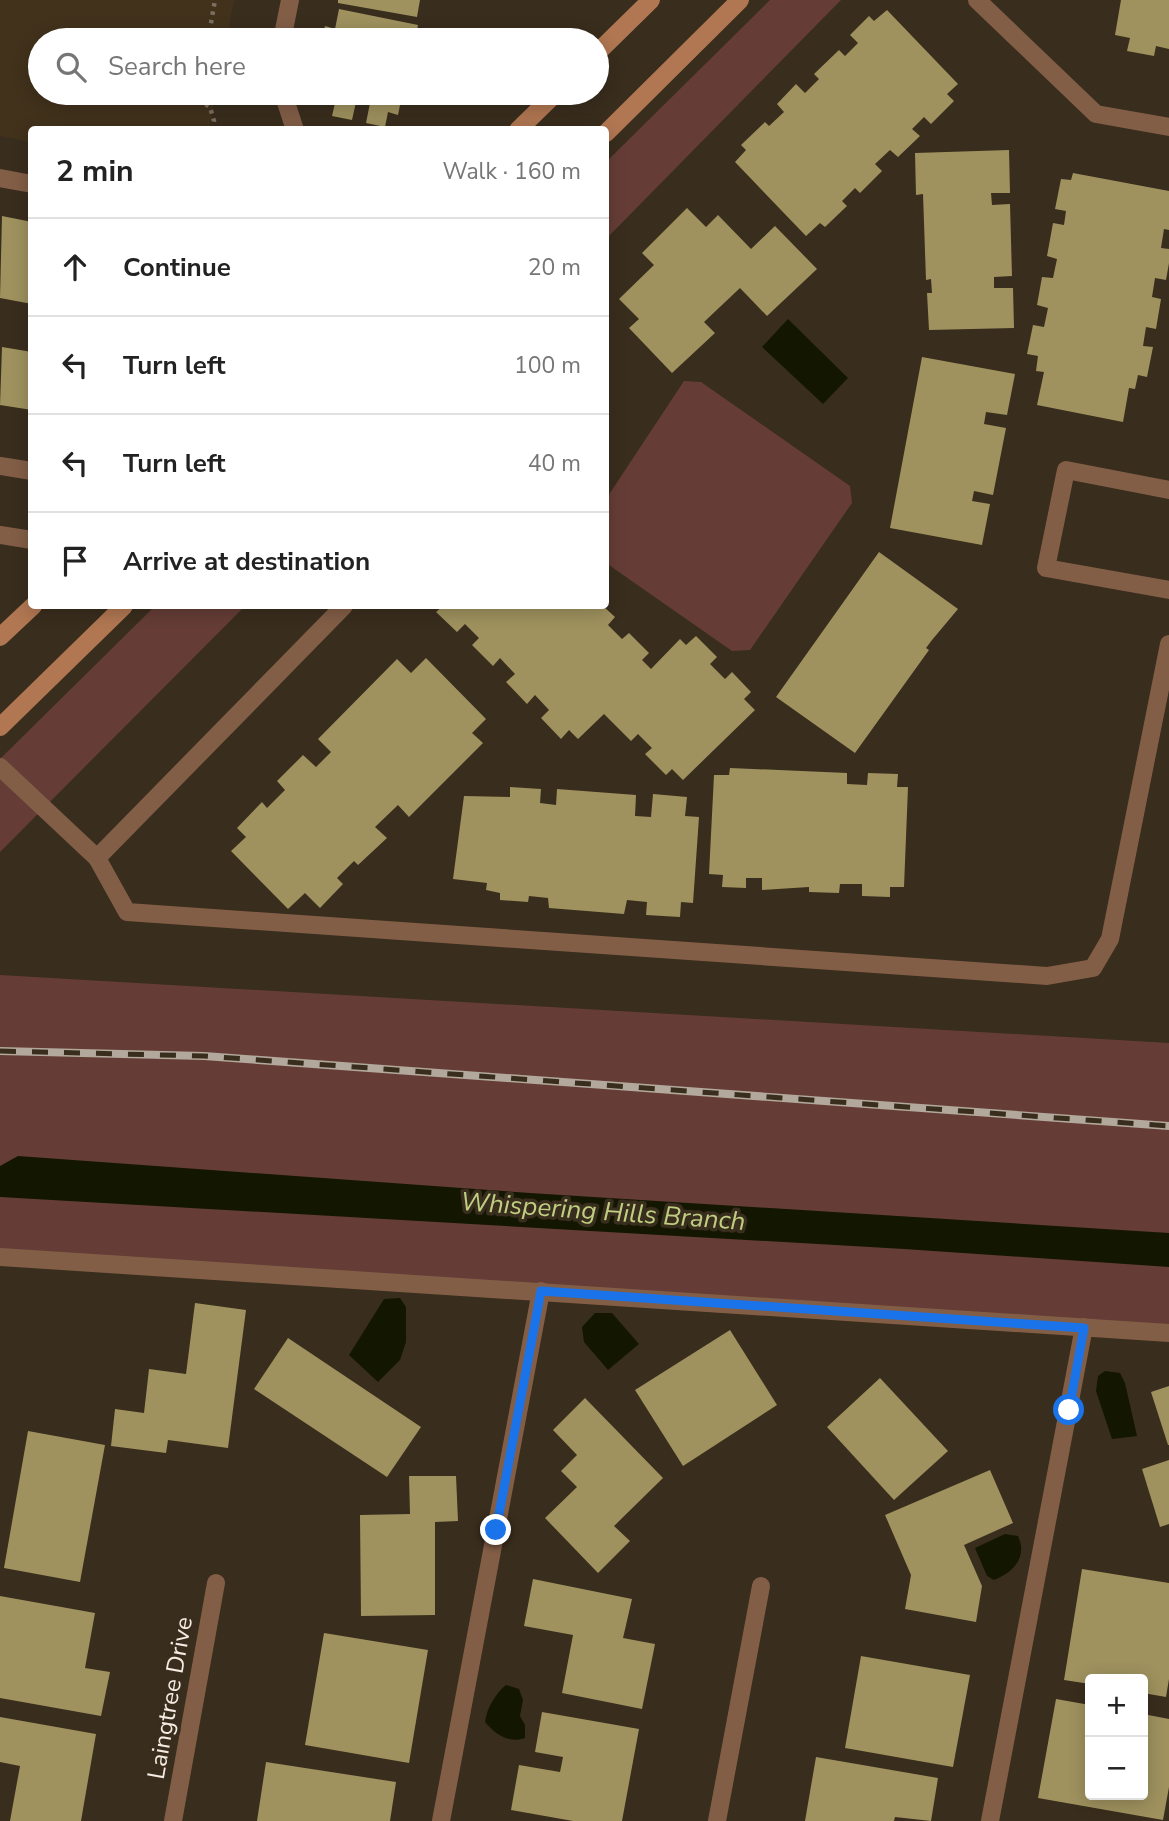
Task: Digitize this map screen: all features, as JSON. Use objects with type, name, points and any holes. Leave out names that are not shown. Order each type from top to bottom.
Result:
[{"type":"main road","points":[[609,41],[651,0]]},
{"type":"main road","points":[[609,130],[740,0]]},
{"type":"main road","points":[[522,126],[544,105]]},
{"type":"main road","points":[[0,638],[30,609]]},
{"type":"main road","points":[[0,727],[121,609]]},
{"type":"street","points":[[284,28],[290,0]]},
{"type":"street","points":[[977,0],[1096,114],[1169,127]]},
{"type":"street","points":[[288,105],[294,126]]},
{"type":"street","points":[[0,178],[28,183]]},
{"type":"street","points":[[0,466],[28,470]]},
{"type":"street","points":[[1169,490],[1066,470],[1046,568],[1169,590]]},
{"type":"street","points":[[0,535],[28,539]]},
{"type":"street","points":[[97,858],[341,609]]},
{"type":"street","points":[[0,767],[97,858],[127,912],[1047,976],[1093,968],[1110,939],[1169,644]]},
{"type":"street","points":[[1,1262],[541,1291],[1169,1333]]},
{"type":"street","points":[[441,1821],[541,1291]]},
{"type":"street","points":[[990,1821],[1084,1328]]},
{"type":"street","name":"Laingtree Drive","points":[[173,1821],[216,1583]]},
{"type":"street","points":[[717,1821],[761,1586]]},
{"type":"path","points":[[210,28],[215,0]]},
{"type":"path","points":[[206,105],[210,107],[213,126]]},
{"type":"shaded area","points":[[0,0],[234,0],[228,28],[28,28],[28,105],[214,105],[210,126],[28,126],[28,141],[0,136]]},
{"type":"shaded area","points":[[770,0],[841,0],[609,236],[609,159]]},
{"type":"shaded area","points":[[684,381],[701,382],[850,486],[852,503],[750,650],[732,651],[609,565],[609,494]]},
{"type":"shaded area","points":[[152,609],[242,609],[0,852],[0,759]]},
{"type":"shaded area","points":[[0,975],[1169,1043],[1169,1338],[0,1257]]},
{"type":"water","points":[[788,319],[848,378],[823,404],[762,347]]},
{"type":"water","name":"Whispering Hills Branch","points":[[18,1156],[530,1193],[1169,1233],[1169,1267],[904,1249],[0,1197],[0,1166]]},
{"type":"water","points":[[400,1298],[406,1307],[406,1342],[400,1360],[378,1382],[349,1355],[384,1299]]},
{"type":"water","points":[[595,1313],[612,1313],[639,1344],[608,1370],[584,1342],[582,1327]]},
{"type":"water","points":[[1105,1371],[1120,1373],[1125,1383],[1137,1436],[1112,1439],[1096,1391],[1098,1376]]},
{"type":"water","points":[[1005,1534],[1018,1536],[1021,1544],[1020,1557],[1013,1569],[994,1580],[987,1576],[975,1548]]},
{"type":"water","points":[[506,1685],[519,1689],[523,1700],[520,1716],[525,1725],[525,1738],[519,1740],[503,1737],[485,1722],[492,1702]]},
{"type":"building","points":[[338,0],[420,0],[417,17],[338,3]]},
{"type":"building","points":[[1121,0],[1169,0],[1169,49],[1156,46],[1154,56],[1127,51],[1130,38],[1115,35]]},
{"type":"building","points":[[339,9],[418,25],[417,28],[335,28]]},
{"type":"building","points":[[887,10],[958,84],[947,94],[954,101],[931,124],[924,117],[912,129],[920,136],[898,157],[890,150],[875,164],[882,171],[860,193],[855,188],[842,201],[847,206],[825,227],[820,223],[806,236],[735,162],[746,150],[741,145],[765,122],[769,126],[784,112],[777,104],[796,84],[805,93],[819,79],[814,74],[839,50],[845,56],[858,43],[850,35],[869,16],[874,21]]},
{"type":"building","points":[[335,105],[355,105],[352,120],[332,116]]},
{"type":"building","points":[[370,105],[400,105],[398,115],[388,112],[385,126],[366,123]]},
{"type":"building","points":[[1009,150],[1010,193],[991,193],[992,205],[1010,204],[1012,276],[994,277],[994,288],[1013,288],[1014,328],[929,330],[927,293],[932,293],[931,279],[926,280],[923,194],[916,195],[915,153]]},
{"type":"building","points":[[1073,173],[1169,191],[1169,230],[1164,229],[1161,248],[1169,249],[1169,263],[1166,280],[1155,278],[1152,297],[1161,299],[1156,329],[1146,327],[1143,346],[1153,347],[1147,377],[1138,375],[1135,389],[1129,388],[1123,422],[1037,405],[1044,372],[1036,371],[1038,356],[1027,354],[1033,325],[1044,327],[1048,308],[1037,305],[1042,277],[1053,278],[1057,259],[1047,256],[1053,223],[1064,225],[1066,211],[1055,209],[1061,179],[1071,180]]},
{"type":"building","points":[[687,208],[706,227],[718,215],[751,249],[775,226],[817,269],[767,316],[740,288],[704,322],[715,333],[672,373],[629,328],[639,319],[619,299],[654,265],[642,253]]},
{"type":"building","points":[[2,216],[28,221],[28,303],[0,298]]},
{"type":"building","points":[[2,347],[28,351],[28,409],[0,405]]},
{"type":"building","points":[[922,357],[1015,374],[1007,415],[986,412],[984,424],[1006,428],[993,495],[974,491],[972,501],[990,504],[982,545],[890,528]]},
{"type":"building","points":[[879,552],[958,609],[926,648],[929,650],[855,753],[776,697]]},
{"type":"building","points":[[440,609],[606,609],[615,617],[608,625],[622,639],[629,633],[649,653],[642,660],[651,669],[680,639],[686,645],[696,636],[717,657],[710,664],[725,679],[732,672],[751,692],[744,699],[755,710],[683,780],[672,769],[666,775],[645,754],[652,748],[638,734],[631,741],[604,714],[578,739],[569,730],[561,739],[541,718],[549,710],[535,695],[527,704],[506,682],[515,674],[500,658],[493,666],[472,645],[479,638],[465,624],[457,632],[436,612]]},
{"type":"building","points":[[426,658],[486,719],[472,733],[483,743],[409,817],[398,805],[375,827],[387,838],[358,865],[354,861],[337,878],[343,884],[320,908],[305,893],[288,909],[231,851],[246,837],[237,828],[262,802],[267,808],[285,790],[277,781],[303,755],[316,767],[331,752],[318,739],[397,659],[411,673]]},
{"type":"building","points":[[730,768],[847,773],[847,784],[867,785],[868,773],[898,774],[897,787],[908,787],[904,887],[890,887],[890,897],[862,896],[862,884],[840,884],[839,893],[809,892],[809,887],[762,890],[762,878],[746,878],[746,888],[722,887],[723,875],[709,874],[714,775],[729,775]]},
{"type":"building","points":[[510,787],[541,789],[540,803],[556,805],[557,789],[636,795],[635,816],[651,817],[653,794],[687,797],[685,816],[699,817],[693,903],[681,902],[680,917],[646,915],[647,902],[627,900],[624,914],[549,908],[548,898],[529,896],[528,902],[500,900],[500,893],[486,890],[487,883],[453,879],[464,796],[510,797]]},
{"type":"building","points":[[195,1303],[246,1310],[228,1448],[168,1440],[166,1453],[111,1446],[115,1409],[144,1413],[149,1369],[186,1374]]},
{"type":"building","points":[[730,1330],[777,1405],[683,1466],[635,1390]]},
{"type":"building","points":[[288,1338],[421,1427],[387,1477],[254,1389]]},
{"type":"building","points":[[880,1378],[948,1451],[894,1500],[827,1427]]},
{"type":"building","points":[[1169,1386],[1169,1445],[1168,1445],[1151,1392]]},
{"type":"building","points":[[585,1398],[663,1478],[614,1526],[630,1541],[598,1573],[545,1518],[577,1487],[561,1471],[577,1455],[553,1430]]},
{"type":"building","points":[[28,1431],[105,1445],[80,1582],[4,1568]]},
{"type":"building","points":[[1169,1460],[1169,1524],[1160,1527],[1142,1469]]},
{"type":"building","points":[[990,1470],[1013,1523],[964,1545],[982,1586],[976,1622],[905,1609],[911,1575],[885,1515]]},
{"type":"building","points":[[409,1476],[456,1476],[458,1521],[435,1522],[435,1615],[361,1616],[360,1515],[410,1514]]},
{"type":"building","points":[[1082,1569],[1169,1583],[1169,1679],[1166,1697],[1148,1694],[1148,1674],[1085,1674],[1085,1683],[1064,1680]]},
{"type":"building","points":[[533,1579],[632,1599],[623,1638],[655,1644],[642,1709],[562,1693],[573,1635],[524,1626]]},
{"type":"building","points":[[0,1596],[95,1613],[85,1668],[110,1672],[101,1716],[0,1698]]},
{"type":"building","points":[[324,1633],[428,1650],[409,1763],[305,1745]]},
{"type":"building","points":[[861,1656],[970,1675],[953,1767],[845,1748]]},
{"type":"building","points":[[1056,1699],[1085,1704],[1085,1800],[1148,1800],[1148,1715],[1169,1719],[1169,1787],[1163,1820],[1038,1798]]},
{"type":"building","points":[[542,1712],[639,1729],[622,1821],[573,1821],[511,1810],[519,1765],[560,1772],[563,1757],[535,1752]]},
{"type":"building","points":[[0,1717],[96,1734],[81,1821],[10,1821],[20,1766],[0,1762]]},
{"type":"building","points":[[816,1757],[938,1778],[931,1821],[895,1817],[894,1821],[805,1821]]},
{"type":"building","points":[[266,1762],[396,1782],[390,1821],[257,1821]]},
{"type":"railway","points":[[0,1051],[204,1056],[1169,1126]]},
{"type":"route","points":[[496,1530],[541,1291],[1084,1328],[1069,1410]]}]
